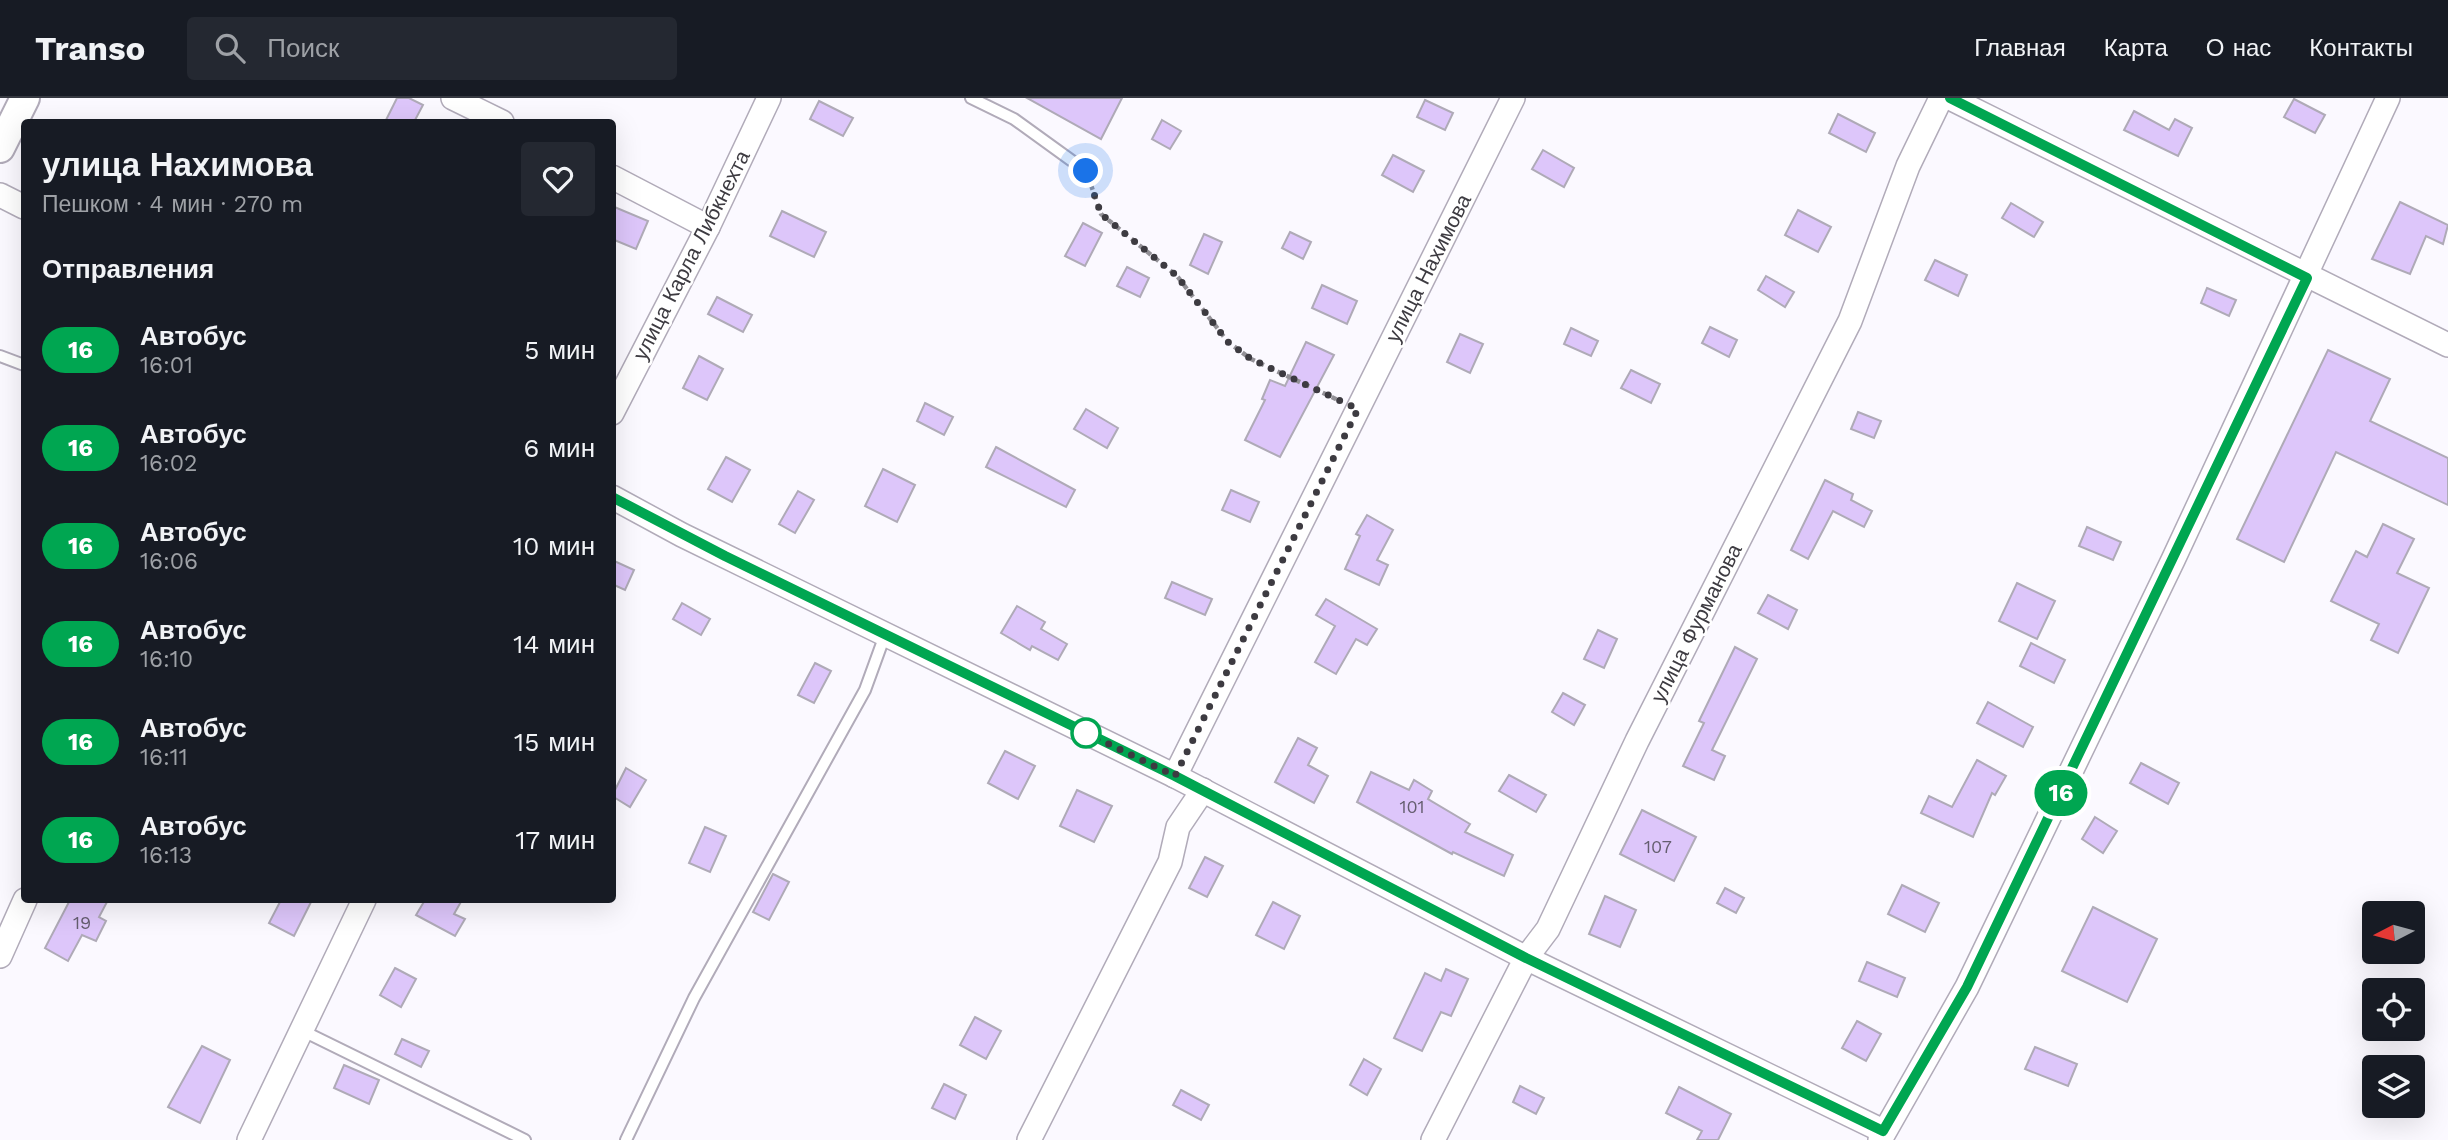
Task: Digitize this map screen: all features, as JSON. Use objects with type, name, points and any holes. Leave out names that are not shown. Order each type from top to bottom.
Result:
[{"type":"street","points":[[0,148],[24,98]]},
{"type":"street","points":[[453,98],[496,119]]},
{"type":"street","name":"улица Карла Либкнехта","points":[[616,405],[708,227],[769,98]]},
{"type":"street","name":"улица Нахимова","points":[[1175,776],[1513,98]]},
{"type":"street","name":"улица Фурманова","points":[[1433,1140],[1526,958],[1548,929],[1637,741],[1850,321],[1908,166],[1941,98]]},
{"type":"street","points":[[1950,98],[2307,278],[2448,345]]},
{"type":"street","points":[[616,499],[682,535],[1203,790],[1526,958],[1881,1135],[1967,987],[2307,278],[2389,98]]},
{"type":"street","points":[[616,179],[708,227]]},
{"type":"street","points":[[0,195],[21,206]]},
{"type":"street","points":[[1029,1140],[1170,862],[1178,827],[1203,790]]},
{"type":"street","points":[[0,956],[24,903]]},
{"type":"street","points":[[249,1140],[363,903]]},
{"type":"lane","points":[[971,98],[1014,120],[1086,171]]},
{"type":"lane","points":[[0,356],[21,364]]},
{"type":"lane","points":[[626,1140],[694,998],[865,690],[885,635]]},
{"type":"lane","points":[[301,1030],[525,1140]]},
{"type":"path","points":[[1086,171],[1101,214],[1177,276],[1228,342],[1251,359],[1358,409]]},
{"type":"building","points":[[397,98],[409,98],[423,105],[416,119],[386,119]]},
{"type":"building","points":[[1027,98],[1122,98],[1101,139]]},
{"type":"building","points":[[2294,99],[2325,115],[2315,133],[2284,117]]},
{"type":"building","points":[[1425,100],[1453,113],[1445,130],[1417,117]]},
{"type":"building","points":[[819,101],[853,118],[843,136],[810,119]]},
{"type":"building","points":[[2134,111],[2169,130],[2175,119],[2192,128],[2178,156],[2124,130]]},
{"type":"building","points":[[1838,114],[1875,133],[1866,152],[1829,133]]},
{"type":"building","points":[[1162,120],[1181,131],[1170,149],[1152,139]]},
{"type":"building","points":[[1543,150],[1574,168],[1564,187],[1532,169]]},
{"type":"building","points":[[1393,155],[1424,171],[1413,192],[1382,175]]},
{"type":"building","points":[[2400,202],[2448,225],[2443,244],[2426,236],[2410,274],[2372,259]]},
{"type":"building","points":[[2011,203],[2043,222],[2034,237],[2002,218]]},
{"type":"building","points":[[616,208],[648,221],[636,249],[616,241]]},
{"type":"building","points":[[1798,210],[1831,227],[1818,252],[1785,235]]},
{"type":"building","points":[[782,211],[826,232],[814,257],[770,236]]},
{"type":"building","points":[[1083,223],[1102,233],[1085,266],[1065,256]]},
{"type":"building","points":[[1290,232],[1311,242],[1303,259],[1282,248]]},
{"type":"building","points":[[1204,234],[1222,242],[1208,274],[1190,265]]},
{"type":"building","points":[[1935,260],[1967,275],[1958,296],[1925,280]]},
{"type":"building","points":[[1127,267],[1149,278],[1140,297],[1117,286]]},
{"type":"building","points":[[1766,276],[1794,292],[1785,307],[1758,290]]},
{"type":"building","points":[[1322,285],[1357,301],[1347,324],[1312,308]]},
{"type":"building","points":[[2207,288],[2236,300],[2229,316],[2201,303]]},
{"type":"building","points":[[717,297],[752,315],[743,332],[708,314]]},
{"type":"building","points":[[1710,327],[1737,340],[1729,357],[1702,343]]},
{"type":"building","points":[[1571,328],[1598,341],[1591,356],[1564,344]]},
{"type":"building","points":[[1460,334],[1483,344],[1470,373],[1447,362]]},
{"type":"building","points":[[1306,342],[1334,355],[1280,457],[1245,440],[1265,400],[1262,399],[1270,380],[1285,386]]},
{"type":"building","points":[[2328,350],[2390,379],[2370,421],[2448,458],[2448,505],[2336,452],[2284,562],[2237,539]]},
{"type":"building","points":[[699,356],[723,369],[707,400],[683,388]]},
{"type":"building","points":[[1631,370],[1660,384],[1651,403],[1621,388]]},
{"type":"building","points":[[925,403],[953,417],[944,435],[917,421]]},
{"type":"building","points":[[1086,409],[1118,428],[1107,448],[1074,429]]},
{"type":"building","points":[[1858,412],[1881,421],[1874,438],[1851,429]]},
{"type":"building","points":[[996,447],[1075,490],[1066,507],[986,467]]},
{"type":"building","points":[[726,457],[750,470],[732,502],[708,489]]},
{"type":"building","points":[[883,469],[915,485],[897,522],[865,506]]},
{"type":"building","points":[[1825,480],[1853,494],[1851,500],[1872,511],[1864,527],[1833,511],[1808,559],[1791,550]]},
{"type":"building","points":[[1231,490],[1259,502],[1250,522],[1222,510]]},
{"type":"building","points":[[798,491],[814,500],[795,533],[779,524]]},
{"type":"building","points":[[1367,515],[1393,530],[1377,560],[1388,565],[1379,585],[1345,569],[1360,536],[1356,534]]},
{"type":"building","points":[[2383,524],[2414,539],[2397,573],[2429,588],[2398,653],[2371,640],[2379,624],[2331,601],[2356,551],[2367,557]]},
{"type":"building","points":[[2087,527],[2121,542],[2113,560],[2079,546]]},
{"type":"building","points":[[616,562],[634,570],[625,590],[616,586]]},
{"type":"building","points":[[1172,582],[1212,599],[1205,615],[1165,598]]},
{"type":"building","points":[[2017,583],[2055,601],[2037,639],[1999,621]]},
{"type":"building","points":[[1768,595],[1797,610],[1788,629],[1758,613]]},
{"type":"building","points":[[1326,599],[1377,629],[1367,645],[1356,639],[1336,674],[1315,662],[1335,626],[1316,615]]},
{"type":"building","points":[[682,603],[710,619],[701,635],[673,619]]},
{"type":"building","points":[[1017,606],[1045,622],[1041,629],[1067,644],[1058,660],[1032,646],[1030,650],[1001,633]]},
{"type":"building","points":[[1598,630],[1617,639],[1604,668],[1584,659]]},
{"type":"building","points":[[2031,643],[2065,660],[2054,683],[2020,666]]},
{"type":"building","points":[[1735,647],[1757,659],[1712,750],[1725,756],[1714,780],[1683,766],[1704,723],[1699,721]]},
{"type":"building","points":[[815,663],[831,671],[814,703],[798,695]]},
{"type":"building","points":[[1563,693],[1585,705],[1574,725],[1552,712]]},
{"type":"building","points":[[1988,702],[2033,727],[2023,747],[1977,723]]},
{"type":"building","points":[[1298,738],[1317,748],[1308,765],[1328,776],[1314,803],[1275,782]]},
{"type":"building","points":[[1005,751],[1035,766],[1018,799],[988,783]]},
{"type":"building","points":[[1977,760],[2006,776],[1995,795],[1992,793],[1973,837],[1921,813],[1929,796],[1952,807]]},
{"type":"building","points":[[2141,763],[2179,783],[2168,804],[2130,783]]},
{"type":"building","points":[[626,768],[646,780],[630,807],[616,798],[616,788]]},
{"type":"building","points":[[1371,772],[1409,790],[1414,780],[1432,791],[1428,799],[1470,824],[1465,832],[1513,855],[1504,876],[1453,852],[1452,854],[1357,802]]},
{"type":"building","points":[[1509,775],[1546,795],[1536,812],[1499,791]]},
{"type":"building","points":[[1077,790],[1112,806],[1094,842],[1060,826]]},
{"type":"building","points":[[1642,810],[1696,837],[1674,881],[1620,854]]},
{"type":"building","points":[[2095,817],[2117,831],[2103,853],[2082,839]]},
{"type":"building","points":[[705,827],[726,836],[710,872],[689,863]]},
{"type":"building","points":[[1205,857],[1223,866],[1207,897],[1189,888]]},
{"type":"building","points":[[773,874],[789,882],[769,920],[753,912]]},
{"type":"building","points":[[1902,885],[1939,903],[1925,932],[1888,914]]},
{"type":"building","points":[[1725,888],[1744,898],[1736,913],[1717,903]]},
{"type":"building","points":[[1605,896],[1636,910],[1620,947],[1589,934]]},
{"type":"building","points":[[1273,902],[1300,916],[1284,949],[1256,935]]},
{"type":"building","points":[[68,903],[106,903],[99,917],[106,921],[96,941],[82,935],[68,961],[45,948]]},
{"type":"building","points":[[279,903],[310,903],[294,936],[269,923]]},
{"type":"building","points":[[423,903],[460,903],[454,914],[465,919],[455,936],[416,915]]},
{"type":"building","points":[[2093,907],[2157,939],[2127,1002],[2062,971]]},
{"type":"building","points":[[1867,962],[1905,978],[1897,997],[1859,981]]},
{"type":"building","points":[[395,968],[416,979],[401,1007],[380,995]]},
{"type":"building","points":[[1446,969],[1468,979],[1451,1016],[1441,1012],[1422,1051],[1394,1038],[1425,973],[1441,981]]},
{"type":"building","points":[[975,1017],[1001,1031],[986,1059],[960,1045]]},
{"type":"building","points":[[1857,1021],[1881,1034],[1866,1061],[1842,1048]]},
{"type":"building","points":[[402,1039],[429,1051],[421,1067],[395,1054]]},
{"type":"building","points":[[202,1046],[230,1060],[200,1123],[168,1107]]},
{"type":"building","points":[[2035,1047],[2077,1064],[2068,1086],[2025,1069]]},
{"type":"building","points":[[1364,1059],[1381,1069],[1367,1095],[1350,1085]]},
{"type":"building","points":[[344,1065],[379,1080],[369,1104],[334,1088]]},
{"type":"building","points":[[944,1084],[966,1095],[955,1119],[932,1108]]},
{"type":"building","points":[[1520,1086],[1544,1098],[1536,1114],[1513,1102]]},
{"type":"building","points":[[1679,1087],[1731,1114],[1718,1140],[1697,1140],[1702,1131],[1666,1113]]},
{"type":"building","points":[[1181,1090],[1209,1105],[1201,1120],[1173,1105]]},
{"type":"bus line","name":"16","points":[[616,499],[682,535],[1175,776],[1526,958],[1883,1131],[1967,987],[2307,278],[1950,98]]},
{"type":"route","points":[[1086,171],[1101,214],[1177,276],[1228,342],[1251,359],[1358,409],[1175,776],[1086,733]]}]
